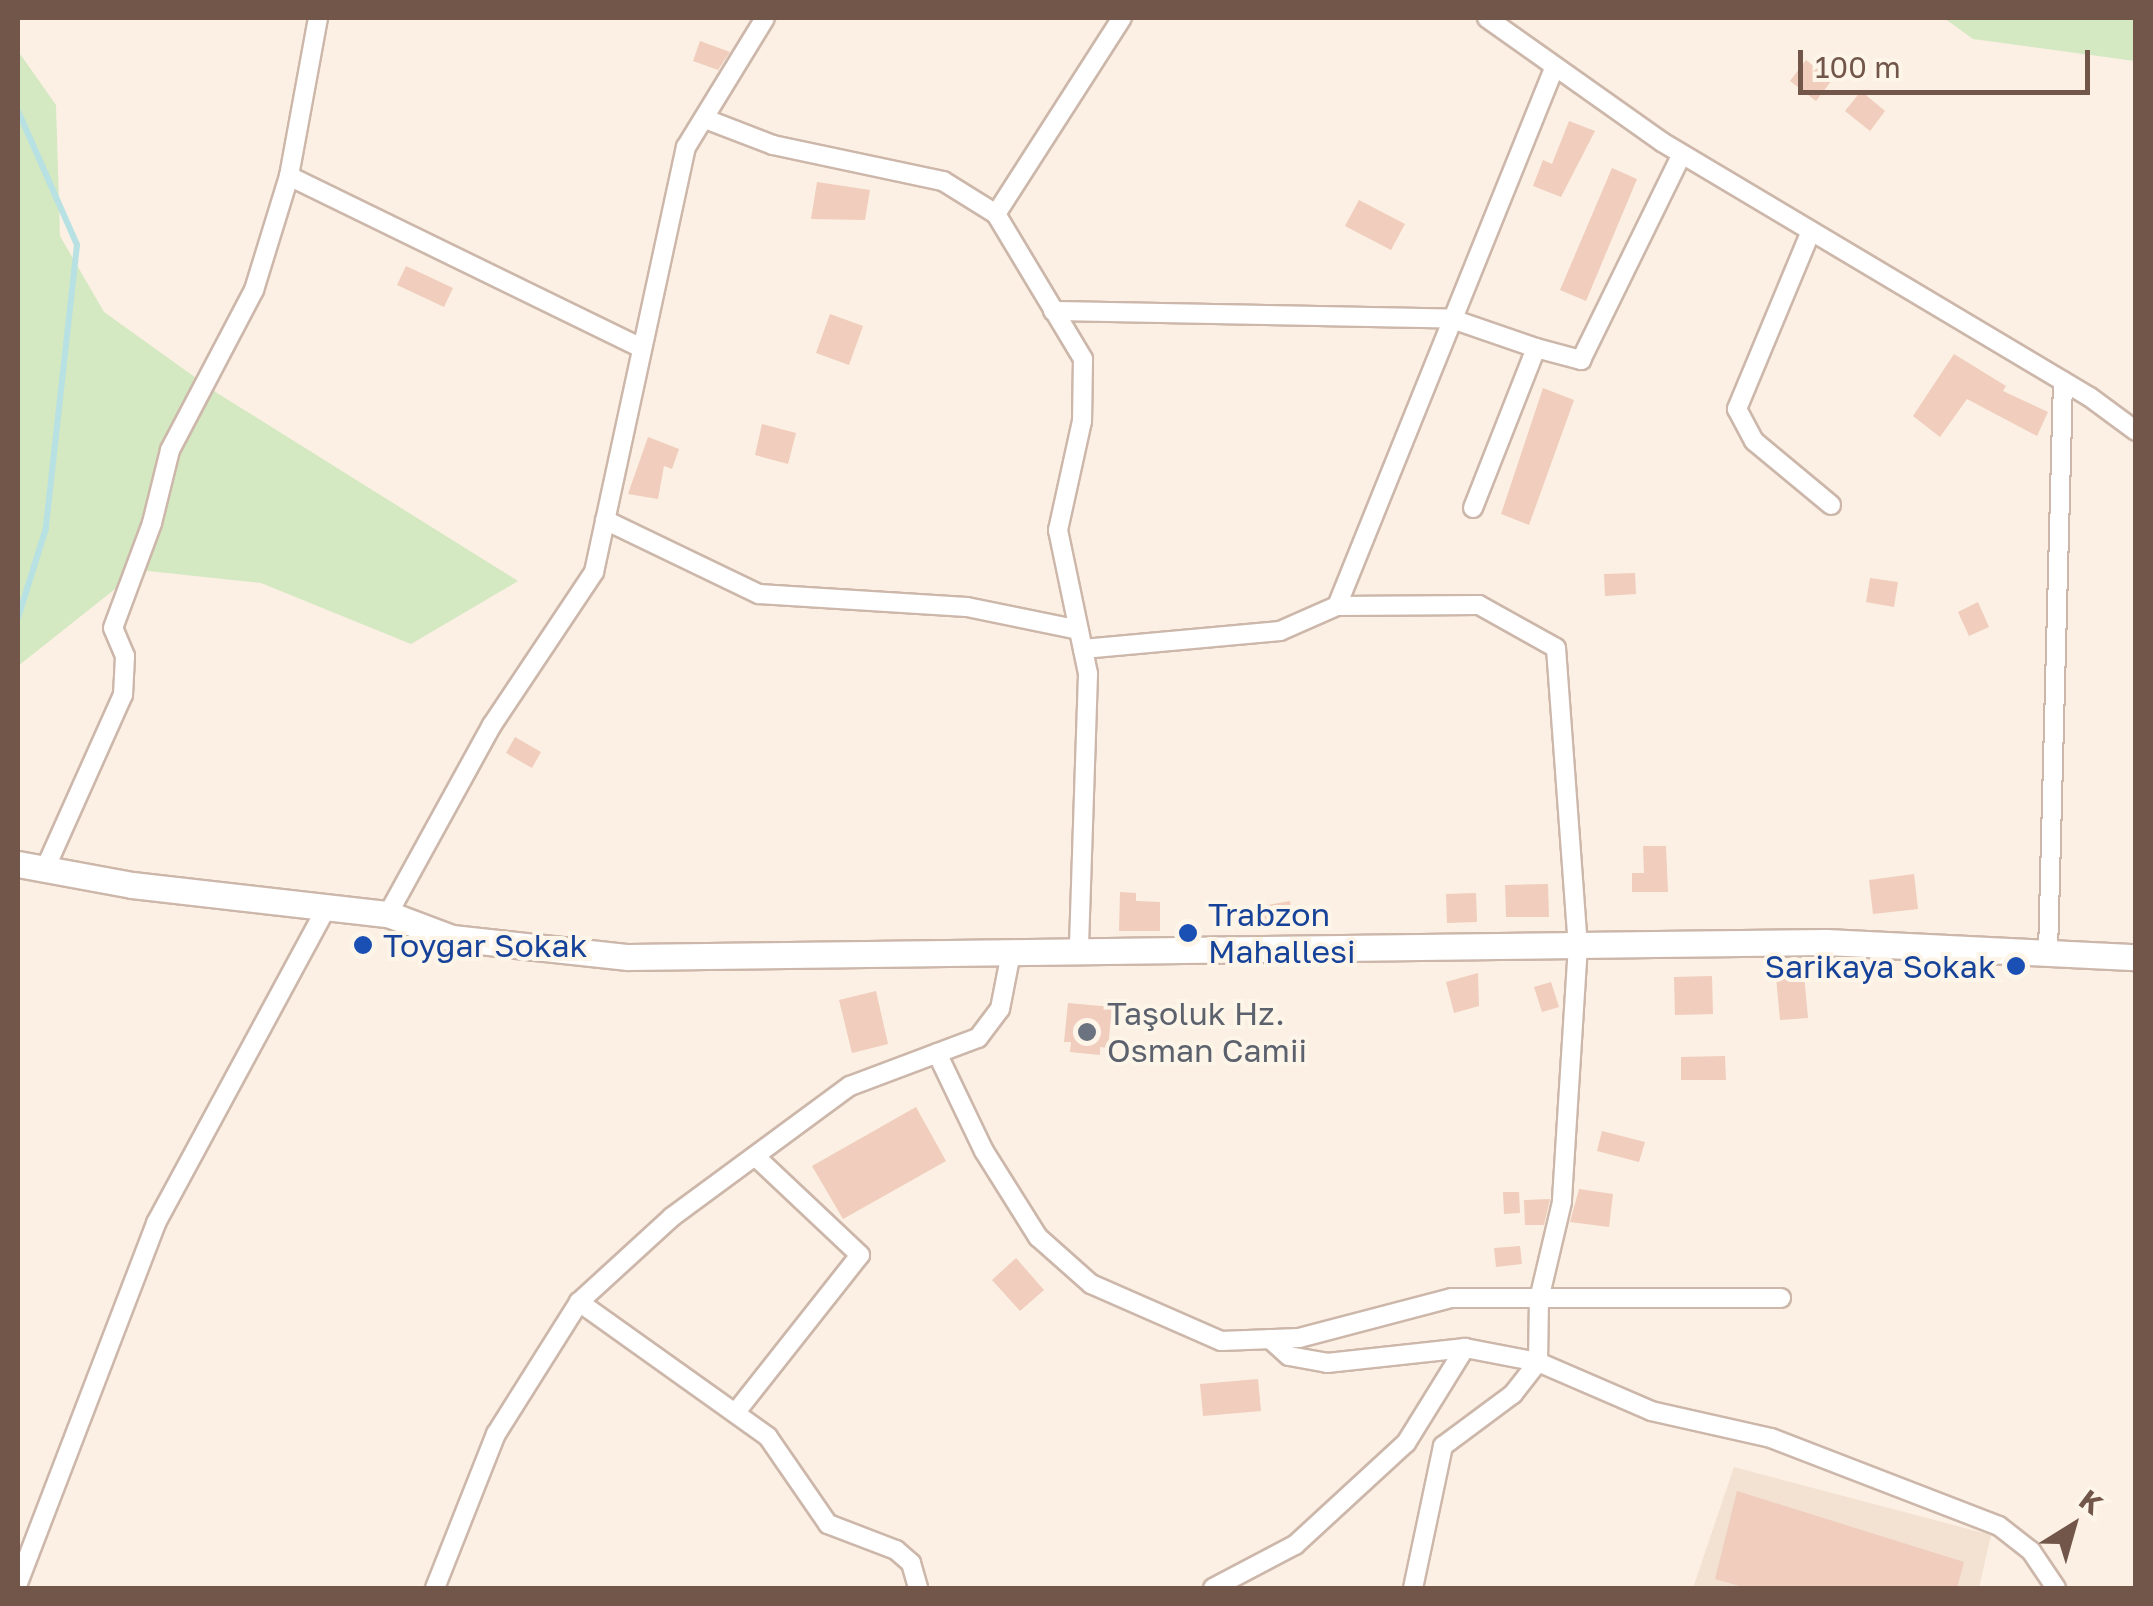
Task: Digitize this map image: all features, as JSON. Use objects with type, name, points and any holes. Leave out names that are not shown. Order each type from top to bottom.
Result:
[{"type":"street","points":[[45,869],[124,694],[125,656],[113,628],[152,524],[170,450],[254,290],[288,176],[318,18]]},
{"type":"street","points":[[388,914],[492,725],[594,572],[686,147],[708,120],[765,18]]},
{"type":"street","points":[[996,214],[1122,18]]},
{"type":"street","points":[[1487,18],[1682,154],[2063,381],[2136,431]]},
{"type":"street","points":[[1337,606],[1555,66]]},
{"type":"street","points":[[708,120],[772,145],[942,180],[996,214],[1082,359],[1082,421],[1058,530],[1083,650],[1086,792],[1079,952]]},
{"type":"street","points":[[1053,311],[1452,319],[1581,360],[1682,154]]},
{"type":"street","points":[[288,176],[640,348]]},
{"type":"street","points":[[1812,231],[1737,409],[1754,441],[1831,505]]},
{"type":"street","points":[[1473,508],[1536,348]]},
{"type":"street","points":[[2048,953],[2063,381]]},
{"type":"street","points":[[606,520],[759,594],[967,607],[1079,630]]},
{"type":"street","points":[[1083,650],[1280,631],[1337,606],[1479,605],[1556,648],[1578,945],[1562,1202],[1538,1299],[1538,1362],[1513,1394],[1443,1446],[1413,1588]]},
{"type":"street","points":[[18,864],[388,914],[452,938],[628,957],[1826,942],[2136,957]]},
{"type":"street","points":[[18,1583],[156,1223],[327,907]]},
{"type":"street","points":[[434,1588],[496,1434],[579,1302],[672,1217],[850,1086],[978,1038],[1000,1009],[1011,953]]},
{"type":"street","points":[[937,1054],[984,1151],[1038,1237],[1091,1284],[1221,1341],[1299,1338],[1452,1298],[1781,1298]]},
{"type":"street","points":[[736,1412],[860,1255],[755,1156]]},
{"type":"street","points":[[579,1302],[670,1373],[736,1412],[768,1437],[828,1524],[896,1550],[910,1563],[918,1588]]},
{"type":"street","points":[[1270,1339],[1289,1356],[1327,1362],[1465,1348],[1538,1362],[1651,1411],[1771,1438],[1999,1526],[2031,1551],[2056,1588]]},
{"type":"street","points":[[1213,1588],[1295,1545],[1406,1443],[1465,1348]]},
{"type":"shaded area","points":[[1734,1467],[1991,1535],[1979,1588],[1693,1588]]},
{"type":"green space","points":[[1944,18],[2135,18],[2135,61],[1973,39]]},
{"type":"green space","points":[[18,51],[56,105],[60,236],[104,312],[217,393],[518,581],[411,644],[261,583],[139,570],[18,666]]},
{"type":"building","points":[[700,41],[730,52],[718,70],[693,61]]},
{"type":"building","points":[[1806,60],[1832,80],[1816,101],[1790,81]]},
{"type":"building","points":[[1861,91],[1885,111],[1870,131],[1845,111]]},
{"type":"building","points":[[1569,121],[1595,131],[1561,197],[1533,186],[1543,160],[1552,164]]},
{"type":"building","points":[[1612,168],[1637,179],[1586,301],[1560,290]]},
{"type":"building","points":[[817,182],[870,190],[865,220],[811,219]]},
{"type":"building","points":[[1359,200],[1405,224],[1391,250],[1345,226]]},
{"type":"building","points":[[406,266],[453,288],[444,307],[397,285]]},
{"type":"building","points":[[830,314],[863,326],[849,365],[816,353]]},
{"type":"building","points":[[1954,354],[2006,386],[2003,391],[2048,412],[2037,436],[1967,399],[1940,437],[1913,416]]},
{"type":"building","points":[[1543,388],[1574,400],[1529,525],[1501,514]]},
{"type":"building","points":[[762,424],[796,433],[788,464],[755,455]]},
{"type":"building","points":[[648,437],[679,449],[672,469],[664,466],[658,499],[628,494]]},
{"type":"building","points":[[1635,573],[1636,594],[1605,596],[1604,574]]},
{"type":"building","points":[[1870,578],[1898,582],[1894,607],[1866,602]]},
{"type":"building","points":[[1978,602],[1989,627],[1969,636],[1958,612]]},
{"type":"building","points":[[515,737],[541,752],[532,768],[506,753]]},
{"type":"building","points":[[1643,846],[1666,846],[1668,892],[1632,892],[1632,873],[1644,873]]},
{"type":"building","points":[[1914,874],[1918,909],[1873,914],[1869,880]]},
{"type":"building","points":[[1548,884],[1549,917],[1506,917],[1505,885]]},
{"type":"building","points":[[1120,892],[1136,893],[1136,901],[1160,902],[1160,931],[1119,931]]},
{"type":"building","points":[[1476,893],[1477,922],[1447,923],[1446,894]]},
{"type":"building","points":[[1290,901],[1293,918],[1265,924],[1262,906]]},
{"type":"building","points":[[1478,973],[1479,1006],[1454,1013],[1446,982]]},
{"type":"building","points":[[1804,975],[1808,1018],[1780,1020],[1776,977]]},
{"type":"building","points":[[1712,976],[1713,1014],[1675,1015],[1674,977]]},
{"type":"building","points":[[1551,982],[1559,1007],[1542,1012],[1534,987]]},
{"type":"building","points":[[876,991],[888,1044],[852,1053],[839,1000]]},
{"type":"building","name":"Taşoluk Hz. Osman Camii","points":[[1068,1003],[1112,1007],[1108,1048],[1100,1047],[1100,1055],[1070,1052],[1071,1042],[1064,1042]]},
{"type":"building","points":[[1725,1056],[1726,1080],[1681,1080],[1681,1057]]},
{"type":"building","points":[[916,1107],[946,1161],[843,1219],[812,1166]]},
{"type":"building","points":[[1602,1131],[1645,1142],[1639,1162],[1597,1151]]},
{"type":"building","points":[[1579,1189],[1613,1194],[1609,1227],[1570,1222]]},
{"type":"building","points":[[1503,1192],[1519,1192],[1520,1213],[1504,1214]]},
{"type":"building","points":[[1550,1199],[1544,1225],[1525,1225],[1524,1200]]},
{"type":"building","points":[[1520,1246],[1522,1264],[1496,1267],[1494,1248]]},
{"type":"building","points":[[1016,1258],[1044,1290],[1020,1311],[992,1280]]},
{"type":"building","points":[[1258,1379],[1261,1411],[1203,1416],[1200,1384]]},
{"type":"building","points":[[1737,1491],[1964,1562],[1957,1588],[1747,1588],[1715,1579]]},
{"type":"waterway","points":[[18,111],[77,245],[46,528],[18,618]]},
{"type":"place","name":"Trabzon Mahallesi","points":[[1188,933]]},
{"type":"place","name":"Toygar Sokak","points":[[363,945]]},
{"type":"place","name":"Sarikaya Sokak","points":[[2016,966]]},
{"type":"place","name":"Taşoluk Hz. Osman Camii","points":[[1087,1032]]}]
